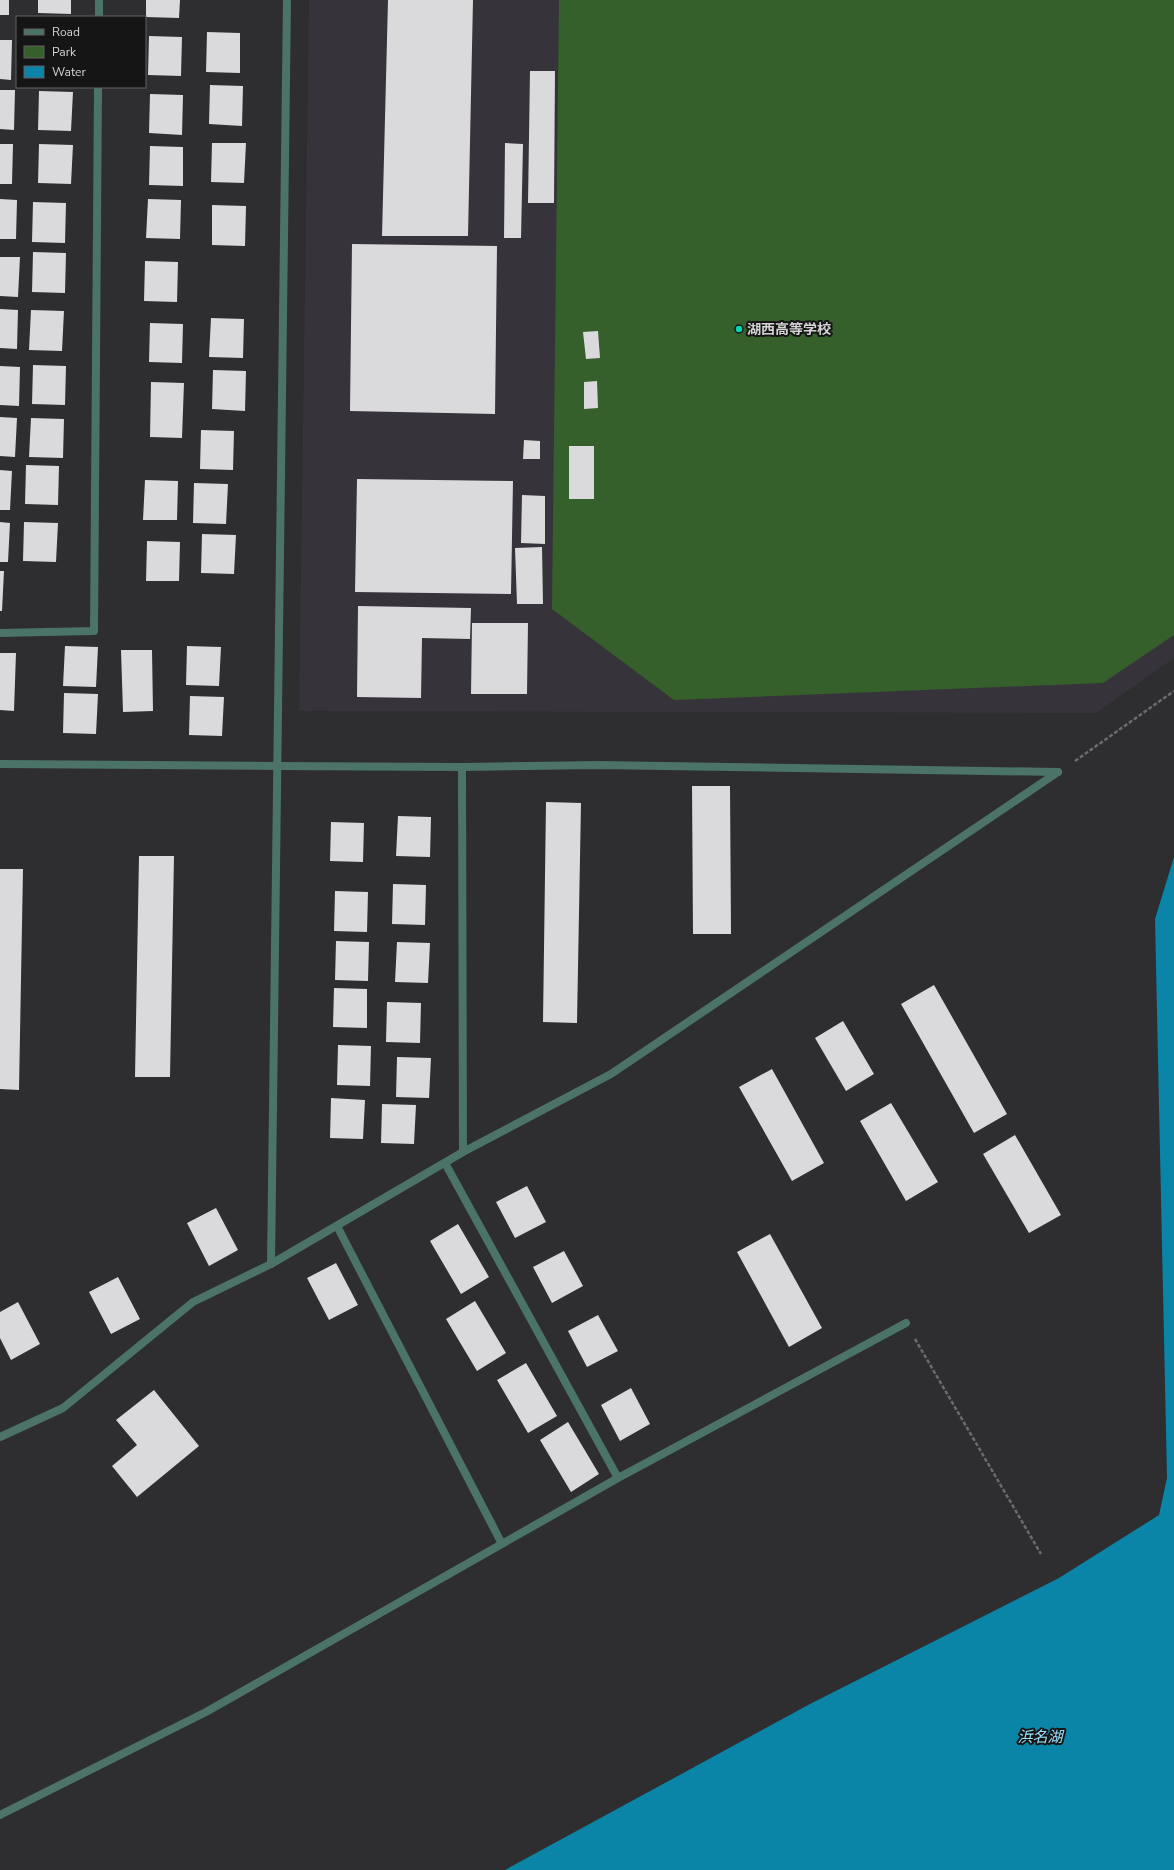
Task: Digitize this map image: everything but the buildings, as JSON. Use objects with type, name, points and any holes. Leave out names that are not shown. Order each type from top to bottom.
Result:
[{"type":"street","points":[[99,0],[99,16]]},
{"type":"street","points":[[271,1264],[276,766],[287,0]]},
{"type":"street","points":[[0,632],[94,631],[98,88]]},
{"type":"street","points":[[0,764],[462,767],[598,765],[1058,772]]},
{"type":"street","points":[[462,767],[463,1152]]},
{"type":"street","points":[[0,1437],[63,1408],[193,1302],[271,1264],[463,1152],[611,1074],[1058,772]]},
{"type":"street","points":[[445,1163],[618,1478]]},
{"type":"street","points":[[337,1226],[502,1544]]},
{"type":"street","points":[[0,1815],[206,1712],[618,1478],[906,1323]]},
{"type":"path","points":[[1058,772],[1174,691]]},
{"type":"path","points":[[906,1323],[1041,1554]]},
{"type":"shaded area","name":"湖西高等学校","points":[[309,0],[1174,0],[1174,658],[1096,713],[299,711]]},
{"type":"green space","name":"湖西高等学校","points":[[559,0],[1174,0],[1174,635],[1103,683],[674,700],[552,609]]},
{"type":"water","name":"浜名湖","points":[[1174,857],[1174,1870],[505,1870],[810,1704],[1059,1578],[1159,1515],[1167,1478],[1155,919]]},
{"type":"place","name":"湖西高等学校","points":[[739,329]]}]
